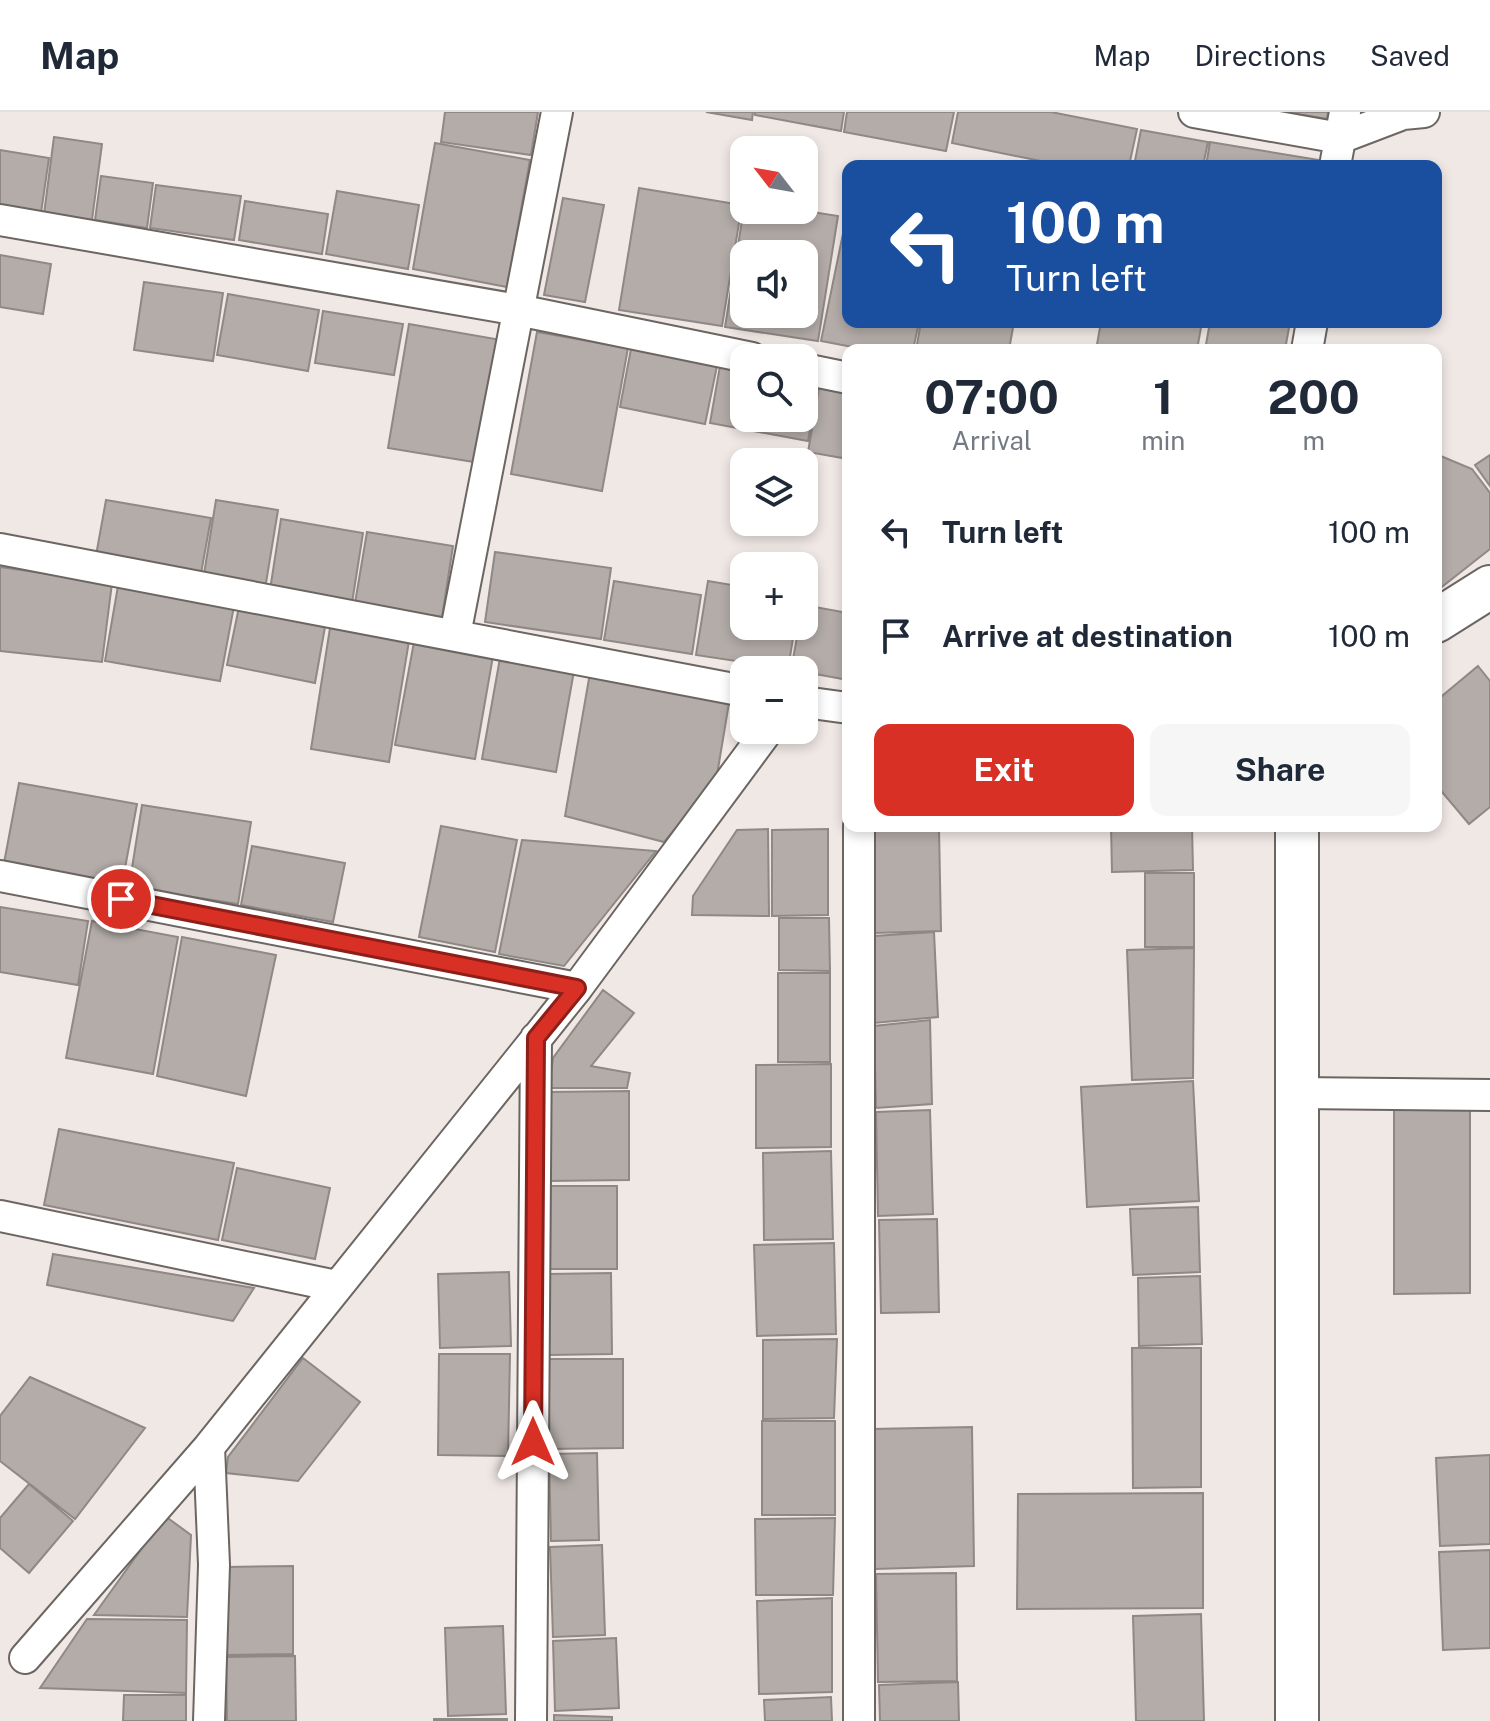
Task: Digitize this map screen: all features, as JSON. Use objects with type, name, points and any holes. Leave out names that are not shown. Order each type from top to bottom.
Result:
[{"type":"street","points":[[455,635],[557,112]]},
{"type":"street","points":[[1194,112],[1340,139],[1403,114],[1424,112]]},
{"type":"street","points":[[0,220],[518,310],[730,353]]},
{"type":"street","points":[[818,372],[842,377]]},
{"type":"street","points":[[0,549],[730,688]]},
{"type":"street","points":[[1442,617],[1490,587]]},
{"type":"street","points":[[818,704],[842,707]]},
{"type":"street","points":[[25,1658],[209,1447],[577,988],[758,744]]},
{"type":"street","points":[[859,832],[859,1721]]},
{"type":"street","points":[[1297,832],[1297,1721]]},
{"type":"street","points":[[0,876],[577,988]]},
{"type":"street","points":[[531,1721],[536,1038]]},
{"type":"street","points":[[1297,1093],[1490,1095]]},
{"type":"street","points":[[0,1216],[336,1286]]},
{"type":"street","points":[[209,1447],[214,1565],[209,1721]]},
{"type":"building","points":[[445,112],[538,112],[531,155],[441,142]]},
{"type":"building","points":[[706,112],[753,112],[752,120]]},
{"type":"building","points":[[755,112],[844,112],[841,131],[755,115]]},
{"type":"building","points":[[847,112],[954,112],[946,151],[844,132]]},
{"type":"building","points":[[958,112],[1051,112],[1137,129],[1130,160],[1036,160],[952,143]]},
{"type":"building","points":[[1285,112],[1328,112],[1327,119]]},
{"type":"building","points":[[1141,130],[1208,142],[1204,160],[1135,160]]},
{"type":"building","points":[[54,137],[102,144],[92,220],[44,214]]},
{"type":"building","points":[[1210,142],[1319,160],[1207,160]]},
{"type":"building","points":[[435,143],[530,160],[507,287],[413,269]]},
{"type":"building","points":[[0,150],[49,158],[41,213],[0,207]]},
{"type":"building","points":[[101,176],[153,183],[147,228],[95,220]]},
{"type":"building","points":[[156,185],[241,196],[234,240],[150,228]]},
{"type":"building","points":[[639,188],[730,203],[730,224],[739,224],[736,240],[730,240],[730,278],[722,326],[619,310]]},
{"type":"building","points":[[337,191],[419,205],[408,269],[326,254]]},
{"type":"building","points":[[563,198],[604,205],[585,302],[544,295]]},
{"type":"building","points":[[245,201],[328,214],[322,254],[239,240]]},
{"type":"building","points":[[818,213],[838,216],[818,341],[732,328],[818,328],[818,240],[739,240],[741,224],[818,224]]},
{"type":"building","points":[[842,238],[842,328],[918,328],[914,344],[842,345],[821,341]]},
{"type":"building","points":[[0,255],[51,264],[43,314],[0,307]]},
{"type":"building","points":[[144,282],[223,293],[213,361],[134,350]]},
{"type":"building","points":[[228,294],[319,310],[308,371],[217,355]]},
{"type":"building","points":[[730,296],[730,328],[725,327]]},
{"type":"building","points":[[323,311],[403,324],[394,375],[315,363]]},
{"type":"building","points":[[409,324],[501,340],[480,463],[388,448]]},
{"type":"building","points":[[920,328],[1013,328],[1010,344],[917,344]]},
{"type":"building","points":[[1100,328],[1201,328],[1198,344],[1097,344]]},
{"type":"building","points":[[1209,328],[1289,328],[1286,344],[1206,344]]},
{"type":"building","points":[[537,332],[628,348],[602,491],[511,474]]},
{"type":"building","points":[[631,349],[717,366],[705,424],[620,407]]},
{"type":"building","points":[[720,366],[730,368],[730,427],[710,423]]},
{"type":"building","points":[[820,383],[842,388],[842,458],[818,454],[818,448],[809,448],[811,432],[818,432]]},
{"type":"building","points":[[759,432],[810,432],[808,441]]},
{"type":"building","points":[[1490,455],[1490,486],[1475,465]]},
{"type":"building","points":[[1442,456],[1472,469],[1490,493],[1490,549],[1442,587]]},
{"type":"building","points":[[106,500],[211,518],[200,579],[95,561]]},
{"type":"building","points":[[216,500],[278,510],[265,589],[203,580]]},
{"type":"building","points":[[281,519],[363,533],[352,603],[270,590]]},
{"type":"building","points":[[367,532],[453,546],[442,617],[355,603]]},
{"type":"building","points":[[495,552],[611,568],[601,639],[485,622]]},
{"type":"building","points":[[0,567],[112,583],[102,662],[0,651]]},
{"type":"building","points":[[614,581],[701,595],[692,654],[604,640]]},
{"type":"building","points":[[708,581],[730,585],[730,640],[793,640],[790,656],[730,656],[730,660],[696,655]]},
{"type":"building","points":[[118,586],[234,606],[220,681],[105,661]]},
{"type":"building","points":[[239,607],[325,627],[315,683],[227,665]]},
{"type":"building","points":[[818,608],[842,612],[842,679],[818,675],[818,656],[794,656],[796,640],[818,640]]},
{"type":"building","points":[[330,628],[409,641],[389,762],[311,749]]},
{"type":"building","points":[[414,642],[493,656],[475,759],[395,745]]},
{"type":"building","points":[[500,658],[574,671],[556,772],[482,759]]},
{"type":"building","points":[[1478,666],[1490,681],[1490,807],[1469,824],[1442,792],[1442,696]]},
{"type":"building","points":[[590,673],[730,697],[716,781],[664,842],[565,816]]},
{"type":"building","points":[[19,783],[137,804],[122,884],[4,863]]},
{"type":"building","points":[[142,805],[251,822],[238,904],[129,887]]},
{"type":"building","points":[[441,826],[517,840],[495,952],[419,937]]},
{"type":"building","points":[[768,829],[769,916],[692,915],[693,896],[737,830]]},
{"type":"building","points":[[828,829],[828,915],[772,916],[772,830]]},
{"type":"building","points":[[872,832],[939,832],[941,931],[874,933]]},
{"type":"building","points":[[1111,832],[1192,832],[1193,870],[1112,872]]},
{"type":"building","points":[[522,840],[656,851],[564,966],[499,954]]},
{"type":"building","points":[[252,846],[345,863],[333,922],[241,905]]},
{"type":"building","points":[[1145,873],[1194,873],[1194,947],[1145,947]]},
{"type":"building","points":[[0,907],[88,921],[78,985],[0,972]]},
{"type":"building","points":[[779,918],[829,918],[830,971],[779,970]]},
{"type":"building","points":[[92,921],[178,937],[153,1074],[66,1058]]},
{"type":"building","points":[[934,932],[938,1017],[874,1023],[874,936]]},
{"type":"building","points":[[182,937],[276,955],[246,1096],[157,1076]]},
{"type":"building","points":[[1194,948],[1193,1078],[1132,1080],[1127,950]]},
{"type":"building","points":[[778,973],[830,973],[830,1062],[778,1062]]},
{"type":"building","points":[[603,990],[634,1013],[591,1066],[630,1073],[627,1088],[549,1088],[553,1058]]},
{"type":"building","points":[[930,1020],[932,1104],[876,1108],[874,1026]]},
{"type":"building","points":[[831,1064],[831,1147],[756,1148],[756,1065]]},
{"type":"building","points":[[1193,1081],[1199,1201],[1087,1207],[1081,1087]]},
{"type":"building","points":[[629,1091],[629,1180],[548,1181],[548,1092]]},
{"type":"building","points":[[1394,1095],[1470,1095],[1470,1293],[1394,1294]]},
{"type":"building","points":[[930,1110],[933,1214],[878,1216],[876,1112]]},
{"type":"building","points":[[59,1129],[234,1163],[218,1240],[44,1205]]},
{"type":"building","points":[[831,1151],[833,1239],[764,1240],[763,1153]]},
{"type":"building","points":[[237,1168],[330,1188],[315,1259],[222,1240]]},
{"type":"building","points":[[548,1186],[617,1186],[617,1269],[549,1269]]},
{"type":"building","points":[[1198,1207],[1200,1272],[1133,1275],[1130,1209]]},
{"type":"building","points":[[937,1219],[939,1312],[881,1313],[879,1220]]},
{"type":"building","points":[[834,1243],[836,1334],[757,1336],[754,1245]]},
{"type":"building","points":[[53,1254],[254,1288],[233,1321],[47,1285]]},
{"type":"building","points":[[509,1272],[511,1346],[440,1348],[438,1274]]},
{"type":"building","points":[[611,1273],[612,1354],[549,1355],[548,1274]]},
{"type":"building","points":[[1200,1276],[1202,1344],[1139,1346],[1138,1278]]},
{"type":"building","points":[[837,1339],[834,1418],[763,1419],[763,1340]]},
{"type":"building","points":[[1132,1348],[1201,1348],[1201,1487],[1133,1488]]},
{"type":"building","points":[[439,1354],[510,1354],[508,1456],[438,1455]]},
{"type":"building","points":[[303,1358],[360,1402],[298,1481],[226,1473],[228,1457]]},
{"type":"building","points":[[549,1359],[623,1359],[623,1448],[549,1449]]},
{"type":"building","points":[[30,1377],[145,1428],[75,1519],[0,1461],[0,1416]]},
{"type":"building","points":[[762,1421],[835,1421],[835,1515],[762,1515]]},
{"type":"building","points":[[972,1427],[974,1566],[875,1569],[872,1429]]},
{"type":"building","points":[[597,1453],[599,1540],[551,1541],[549,1454]]},
{"type":"building","points":[[1490,1455],[1490,1544],[1440,1546],[1436,1458]]},
{"type":"building","points":[[29,1484],[73,1521],[29,1573],[0,1548],[0,1518]]},
{"type":"building","points":[[1203,1493],[1203,1608],[1017,1609],[1018,1494]]},
{"type":"building","points":[[165,1516],[191,1535],[187,1617],[94,1615]]},
{"type":"building","points":[[835,1518],[833,1595],[756,1595],[755,1519]]},
{"type":"building","points":[[602,1545],[605,1635],[553,1637],[550,1547]]},
{"type":"building","points":[[1490,1550],[1490,1648],[1443,1650],[1439,1552]]},
{"type":"building","points":[[293,1566],[293,1654],[226,1655],[226,1567]]},
{"type":"building","points":[[956,1573],[957,1681],[878,1682],[876,1574]]},
{"type":"building","points":[[832,1598],[832,1692],[759,1694],[757,1601]]},
{"type":"building","points":[[1201,1614],[1204,1721],[1136,1721],[1133,1616]]},
{"type":"building","points":[[87,1619],[187,1620],[186,1693],[40,1688]]},
{"type":"building","points":[[503,1626],[506,1714],[448,1716],[445,1628]]},
{"type":"building","points":[[616,1638],[619,1708],[555,1711],[553,1641]]},
{"type":"building","points":[[295,1656],[296,1721],[227,1721],[226,1657]]},
{"type":"building","points":[[958,1682],[959,1721],[880,1721],[879,1685]]},
{"type":"building","points":[[124,1695],[186,1695],[186,1721],[123,1721]]},
{"type":"building","points":[[831,1697],[832,1721],[765,1721],[764,1700]]},
{"type":"building","points":[[554,1715],[612,1717],[612,1721],[554,1721]]},
{"type":"building","points":[[507,1719],[507,1721],[434,1721]]},
{"type":"route","points":[[121,899],[577,988],[536,1038],[533,1442]]}]
